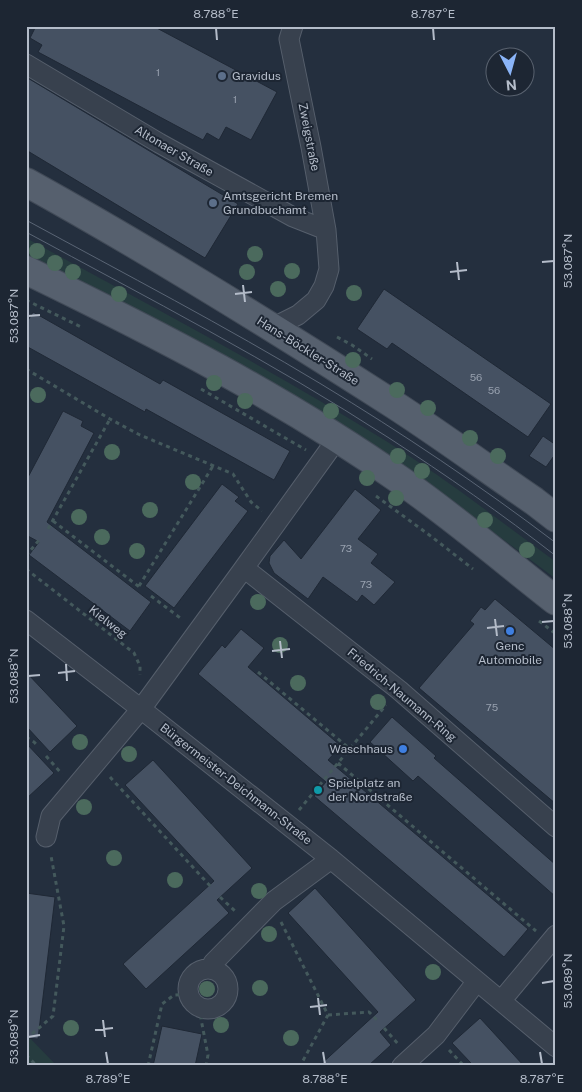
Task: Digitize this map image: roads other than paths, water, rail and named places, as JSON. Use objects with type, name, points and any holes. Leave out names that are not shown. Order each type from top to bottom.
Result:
[{"type":"main road","name":"Hans-Böckler-Straße","points":[[26,182],[115,232],[395,405],[556,518]]},
{"type":"main road","points":[[26,270],[184,349],[261,392],[329,449],[410,487],[556,601]]},
{"type":"street","name":"Zweigstraße","points":[[272,328],[298,315],[316,300],[324,286],[329,268],[326,230],[288,30]]},
{"type":"street","name":"Altonaer Straße","points":[[26,64],[167,148],[293,217],[326,230]]},
{"type":"street","points":[[46,837],[51,816],[141,709],[329,449]]},
{"type":"street","name":"Friedrich-Naumann-Ring","points":[[244,568],[399,690],[556,827]]},
{"type":"street","name":"Bürgermeister-Deichmann-Straße","points":[[26,620],[288,824],[556,1046]]},
{"type":"street","points":[[211,968],[213,963],[272,903],[331,859]]},
{"type":"street","points":[[501,1001],[553,938]]},
{"type":"street","points":[[211,968],[223,975],[227,981],[227,995],[218,1006],[205,1008],[195,1003],[189,994],[188,987],[193,975],[198,971],[211,968]]},
{"type":"street","points":[[402,1066],[436,1035],[477,981]]},
{"type":"tram line","points":[[26,220],[212,321],[321,384],[441,461],[556,543]]},
{"type":"tram line","points":[[26,232],[209,331],[345,410],[453,481],[556,556]]},
{"type":"place","name":"Gravidus","points":[[222,76]]},
{"type":"place","name":"Amtsgericht Bremen Grundbuchamt","points":[[213,203]]},
{"type":"place","name":"Genc Automobile","points":[[510,631]]},
{"type":"place","name":"Waschhaus","points":[[403,749]]},
{"type":"place","name":"Spielplatz an der Nordstraße","points":[[318,790]]}]
